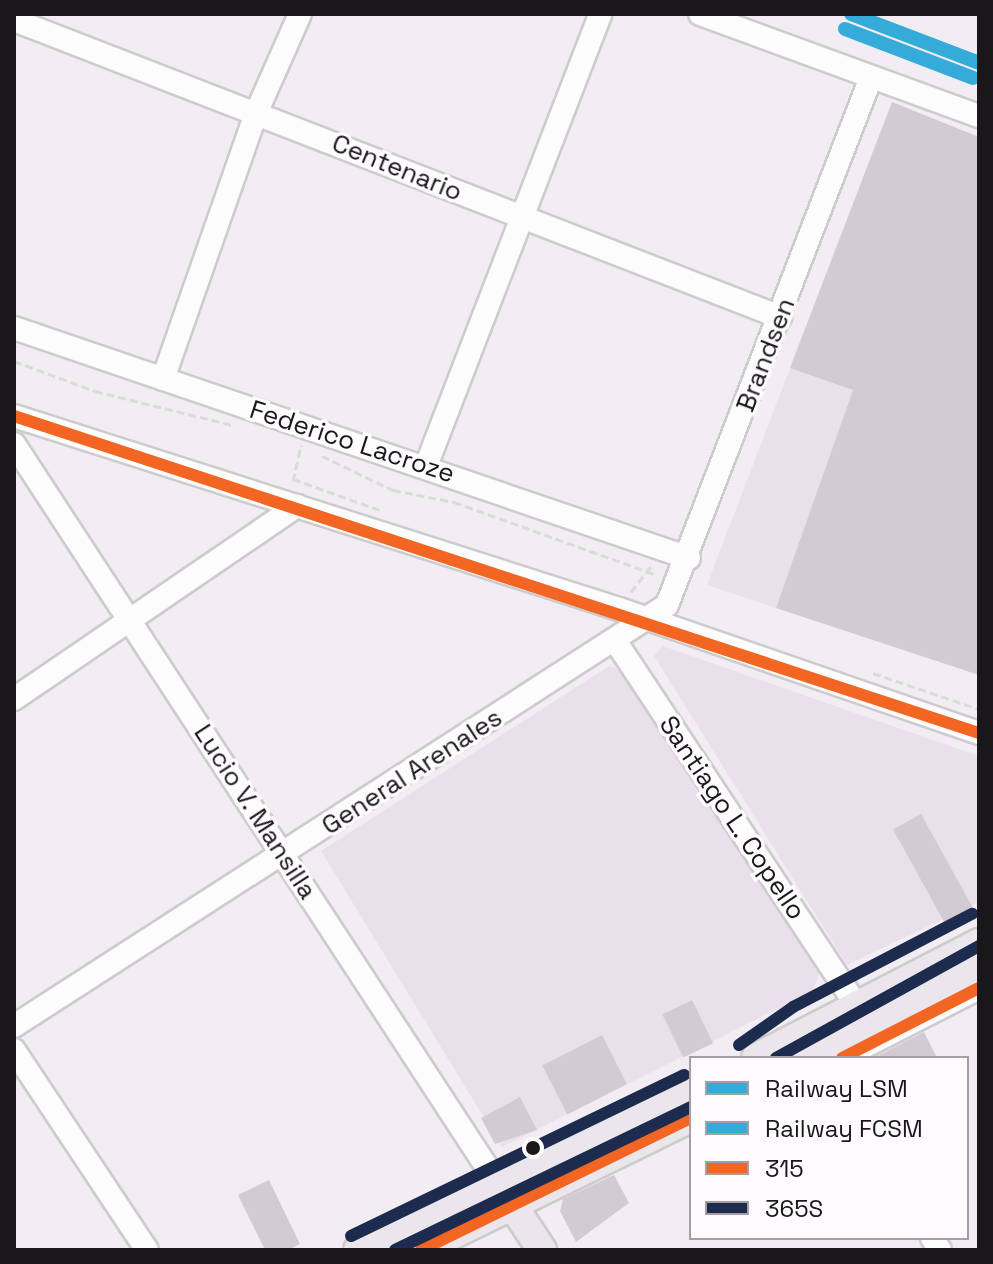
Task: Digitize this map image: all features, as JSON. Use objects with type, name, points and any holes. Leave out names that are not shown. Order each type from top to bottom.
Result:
[{"type":"main road","points":[[760,1056],[979,943]]},
{"type":"main road","points":[[812,1056],[979,966]]},
{"type":"main road","points":[[358,1250],[689,1090]]},
{"type":"main road","points":[[421,1250],[689,1119]]},
{"type":"main road","points":[[496,1181],[542,1250]]},
{"type":"street","points":[[163,379],[257,111],[300,14]]},
{"type":"street","points":[[426,466],[600,14]]},
{"type":"street","points":[[700,14],[870,80],[979,116]]},
{"type":"street","name":"Centenario","points":[[14,20],[257,111],[521,219],[780,317]]},
{"type":"street","name":"Brandsen","points":[[648,621],[678,581],[689,558],[870,80]]},
{"type":"street","name":"Federico Lacroze","points":[[14,328],[163,379],[305,439],[426,466],[689,558]]},
{"type":"street","points":[[14,416],[619,609],[979,733]]},
{"type":"street","name":"Lucio V. Mansilla","points":[[14,444],[496,1181]]},
{"type":"street","points":[[14,699],[132,623],[290,503]]},
{"type":"street","name":"General Arenales","points":[[14,1026],[648,621]]},
{"type":"street","name":"Santiago L. Copello","points":[[616,642],[849,994]]},
{"type":"street","points":[[751,1056],[849,994],[979,928]]},
{"type":"street","points":[[846,1056],[979,988]]},
{"type":"street","points":[[14,1050],[147,1250]]},
{"type":"path","points":[[14,361],[95,391],[242,428]]},
{"type":"path","points":[[287,440],[305,439],[290,503]]},
{"type":"path","points":[[319,454],[393,490],[454,502],[678,581]]},
{"type":"path","points":[[619,609],[663,549]]},
{"type":"shaded area","points":[[892,102],[979,137],[979,675],[707,585]]},
{"type":"shaded area","points":[[663,646],[979,756],[979,902],[847,965],[654,656]]},
{"type":"shaded area","points":[[609,666],[620,670],[819,973],[813,991],[502,1147],[321,851]]},
{"type":"building","points":[[892,102],[979,137],[979,675],[776,608],[853,390],[790,368]]},
{"type":"building","points":[[921,814],[973,908],[945,924],[893,830]]},
{"type":"building","points":[[692,1000],[713,1043],[683,1058],[662,1014]]},
{"type":"building","points":[[924,1032],[936,1056],[877,1056]]},
{"type":"building","points":[[602,1035],[627,1084],[567,1114],[542,1065]]},
{"type":"building","points":[[520,1097],[537,1130],[495,1144],[481,1118]]},
{"type":"building","points":[[614,1175],[629,1203],[576,1242],[560,1211],[563,1199]]},
{"type":"building","points":[[269,1180],[300,1244],[288,1250],[265,1250],[238,1195]]},
{"type":"rail line","name":"LSM","points":[[851,14],[979,63]]},
{"type":"rail line","name":"FCSM","points":[[845,29],[973,78]]},
{"type":"transit line","name":"315","points":[[14,416],[979,733]]},
{"type":"transit line","points":[[739,1045],[793,1007],[972,914]]},
{"type":"transit line","name":"365S","points":[[780,1056],[979,946]]},
{"type":"transit line","name":"315","points":[[846,1056],[979,988]]},
{"type":"transit line","points":[[351,1236],[684,1075]]},
{"type":"transit line","name":"365S","points":[[395,1250],[689,1108]]},
{"type":"transit line","name":"315","points":[[421,1250],[689,1119]]}]
